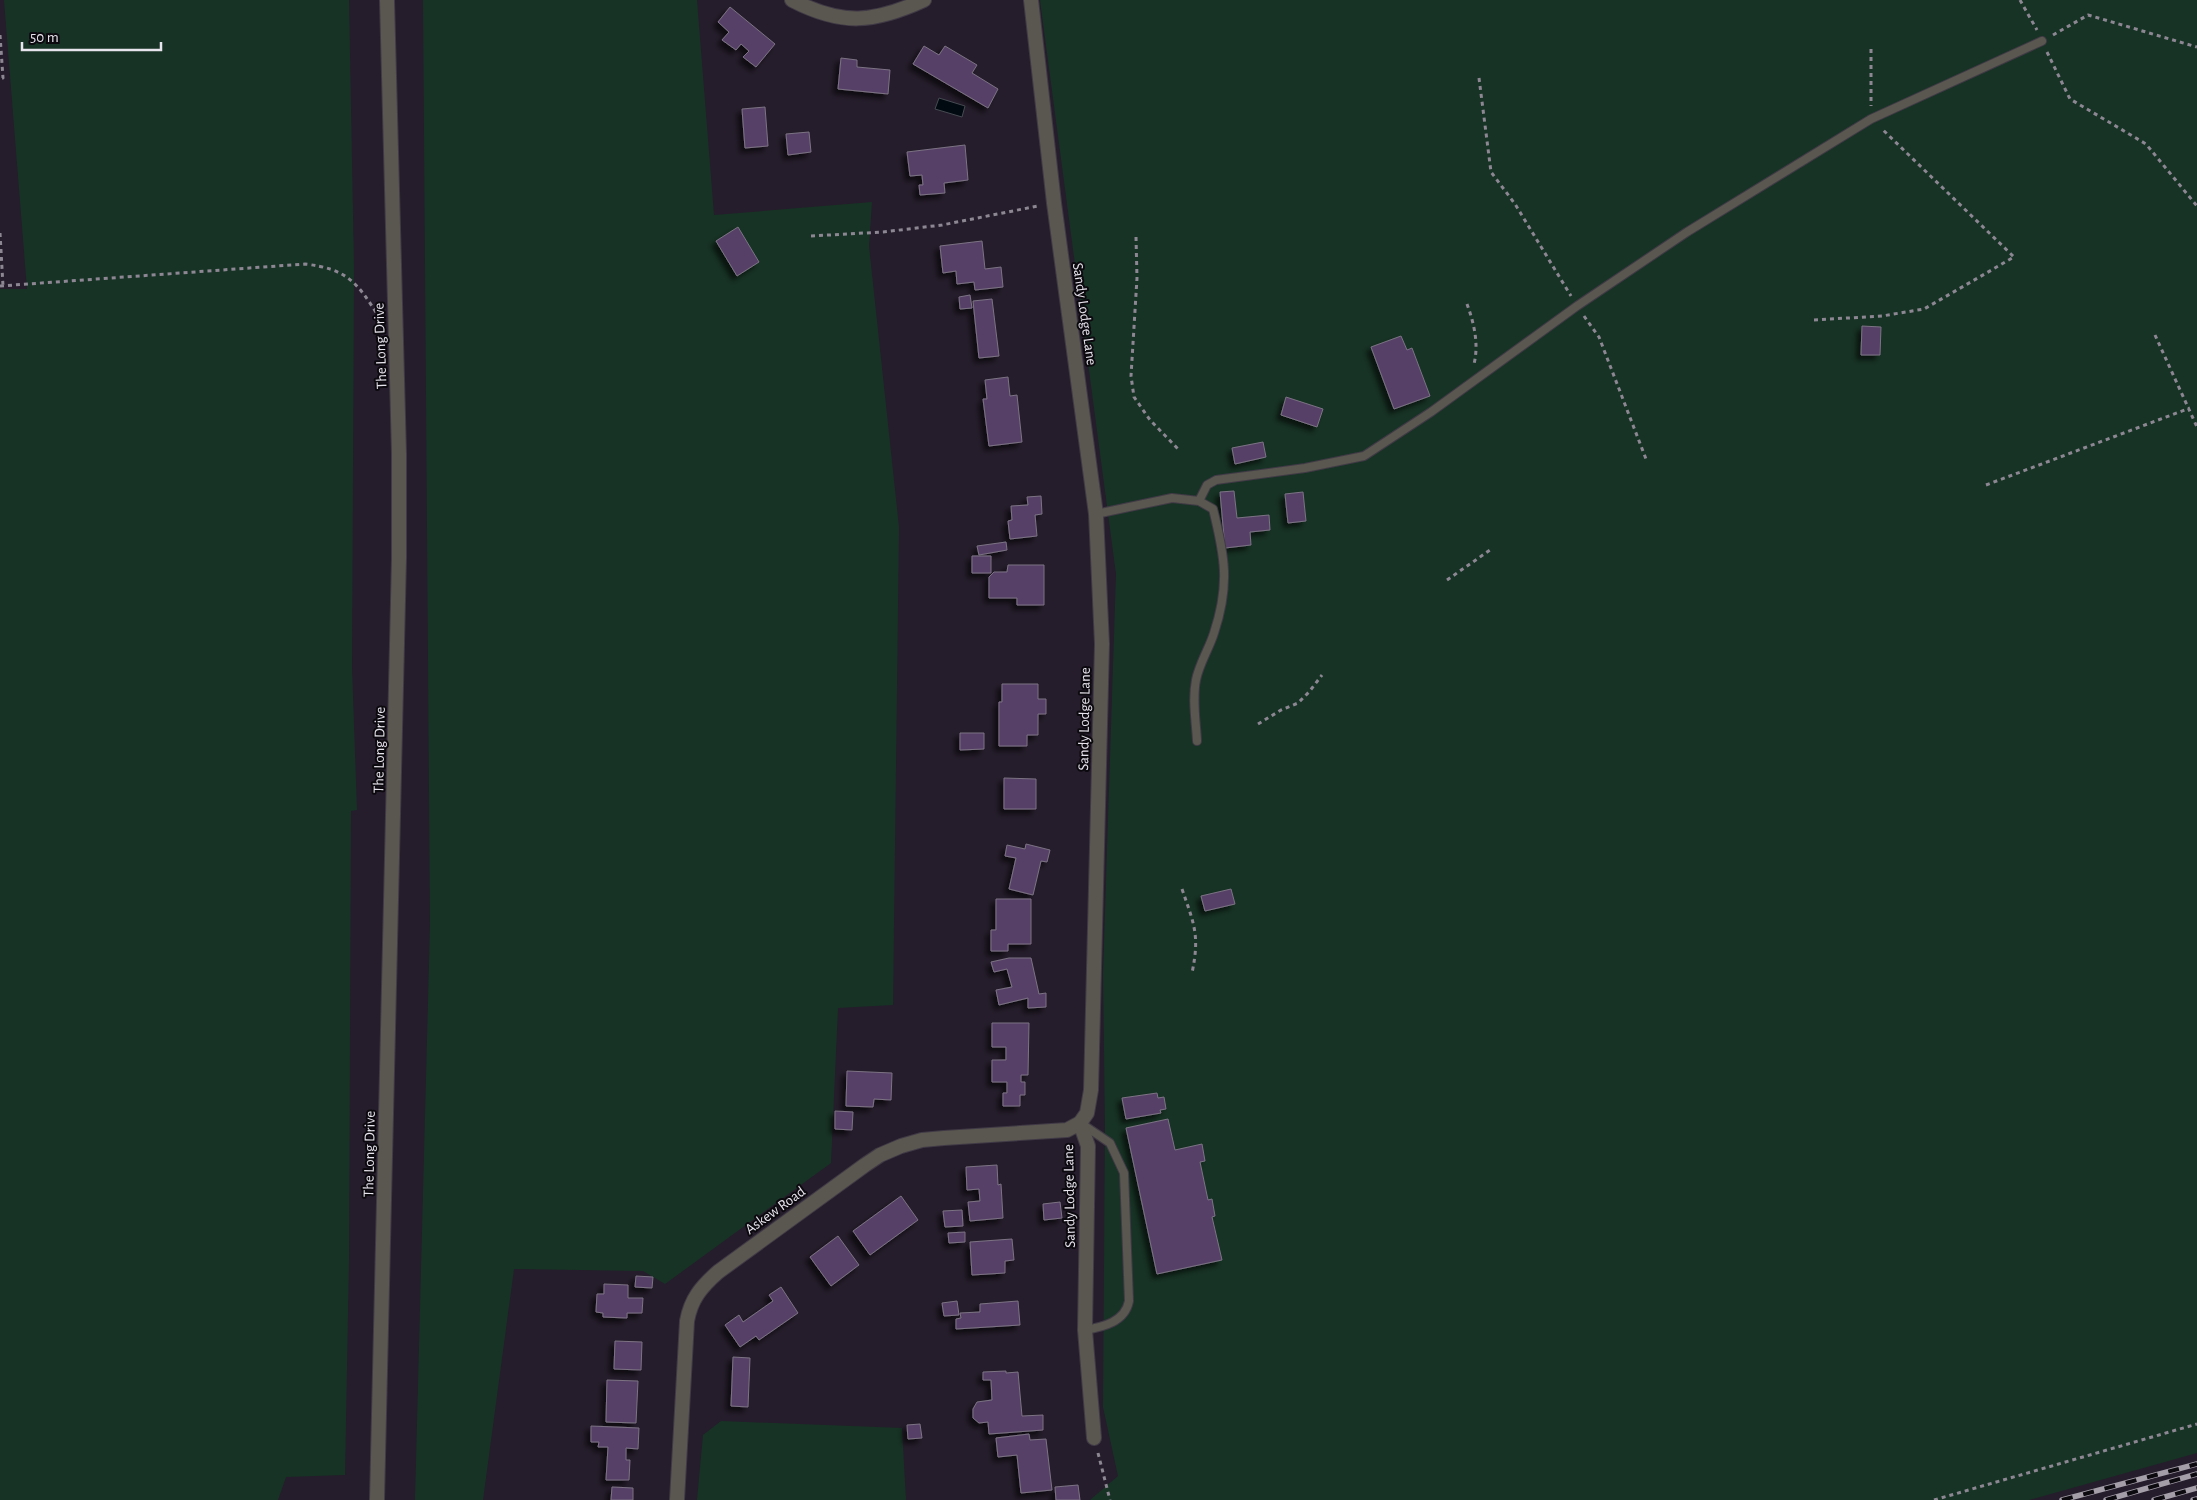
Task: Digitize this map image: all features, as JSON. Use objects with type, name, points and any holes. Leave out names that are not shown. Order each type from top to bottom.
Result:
[{"type":"street","name":"The Long Drive","points":[[377,1500],[399,558],[399,454],[387,0]]},
{"type":"street","points":[[792,0],[825,13],[864,19],[884,16],[924,0]]},
{"type":"street","name":"Sandy Lodge Lane","points":[[1031,0],[1054,203],[1096,514],[1102,644],[1091,1090],[1087,1113],[1080,1123],[1088,1146],[1085,1330],[1095,1441]]},
{"type":"street","name":"Askew Road","points":[[677,1500],[687,1321],[690,1307],[702,1287],[718,1272],[880,1155],[922,1140],[1067,1130],[1080,1123]]},
{"type":"lane","points":[[1199,501],[1207,484],[1216,480],[1305,468],[1364,456],[1431,412],[1576,306],[1687,232],[1871,119],[2042,42]]},
{"type":"lane","points":[[1096,514],[1172,498],[1199,501],[1212,509],[1224,555],[1223,598],[1214,634],[1196,678],[1194,697],[1197,741]]},
{"type":"lane","points":[[1080,1123],[1110,1143],[1124,1173],[1129,1301],[1127,1310],[1122,1316],[1104,1326],[1085,1330]]},
{"type":"path","points":[[2020,0],[2070,99],[2146,144],[2197,206]]},
{"type":"path","points":[[2042,42],[2088,15],[2197,47]]},
{"type":"path","points":[[0,35],[3,78],[0,78]]},
{"type":"path","points":[[1814,320],[1882,316],[1924,309],[2014,257],[1871,119],[1871,49]]},
{"type":"path","points":[[1479,78],[1491,172],[1515,204],[1576,306],[1599,337],[1646,458]]},
{"type":"path","points":[[811,236],[883,232],[942,225],[1054,203]]},
{"type":"path","points":[[0,233],[2,286],[305,264],[333,268],[345,275],[365,294],[383,322],[395,326]]},
{"type":"path","points":[[1136,238],[1137,278],[1131,376],[1134,397],[1150,420],[1179,450]]},
{"type":"path","points":[[1467,304],[1473,322],[1476,350],[1467,386]]},
{"type":"path","points":[[2155,335],[2190,408],[2197,427]]},
{"type":"path","points":[[1986,485],[2190,408]]},
{"type":"path","points":[[1447,580],[1490,550]]},
{"type":"path","points":[[1258,724],[1281,710],[1298,703],[1322,676]]},
{"type":"path","points":[[1182,889],[1195,932],[1197,948],[1192,973]]},
{"type":"path","points":[[1934,1500],[2197,1424]]},
{"type":"path","points":[[1095,1441],[1110,1500]]},
{"type":"green space","points":[[4,0],[349,0],[354,268],[352,668],[357,810],[351,811],[349,1260],[345,1475],[286,1477],[278,1500],[0,1500],[0,289],[27,289]]},
{"type":"green space","points":[[423,0],[697,0],[714,215],[872,202],[869,246],[899,527],[893,1005],[838,1008],[831,1163],[665,1284],[643,1271],[514,1269],[483,1500],[415,1500],[430,925]]},
{"type":"green space","points":[[1040,0],[2197,0],[2197,1453],[2029,1500],[1090,1500],[1118,1476],[1103,1407],[1105,1126],[1103,974],[1116,574]]},
{"type":"green space","points":[[721,1421],[902,1428],[906,1500],[697,1500],[703,1435]]},
{"type":"shaded area","points":[[939,98],[965,106],[962,117],[935,109]]},
{"type":"building","points":[[730,7],[775,44],[756,67],[743,57],[749,51],[741,44],[736,50],[722,40],[729,32],[718,22]]},
{"type":"building","points":[[924,46],[939,55],[945,46],[977,65],[972,73],[998,89],[988,108],[913,64]]},
{"type":"building","points":[[841,58],[857,60],[857,67],[890,70],[888,94],[838,89]]},
{"type":"building","points":[[765,107],[768,146],[745,148],[742,109]]},
{"type":"building","points":[[809,132],[811,152],[788,155],[786,134]]},
{"type":"building","points":[[965,145],[968,180],[944,183],[945,193],[920,195],[919,185],[923,185],[922,175],[910,176],[907,152]]},
{"type":"building","points":[[738,227],[759,262],[737,276],[716,241]]},
{"type":"building","points":[[982,241],[985,269],[1001,267],[1003,287],[975,290],[974,282],[957,284],[956,271],[943,273],[940,246]]},
{"type":"building","points":[[970,295],[972,308],[960,309],[959,297]]},
{"type":"building","points":[[992,299],[999,356],[979,358],[973,301]]},
{"type":"building","points":[[1862,326],[1881,327],[1880,355],[1861,355]]},
{"type":"building","points":[[1401,336],[1407,350],[1412,348],[1430,396],[1394,409],[1371,347]]},
{"type":"building","points":[[1008,377],[1010,396],[1017,395],[1022,442],[989,446],[983,399],[987,399],[985,380]]},
{"type":"building","points":[[1286,397],[1323,409],[1317,427],[1281,415]]},
{"type":"building","points":[[1263,442],[1266,457],[1235,464],[1232,448]]},
{"type":"building","points":[[1234,491],[1237,518],[1269,515],[1270,530],[1250,532],[1251,545],[1225,548],[1220,492]]},
{"type":"building","points":[[1303,492],[1306,521],[1288,523],[1285,494]]},
{"type":"building","points":[[1041,496],[1042,514],[1035,515],[1037,536],[1010,539],[1008,521],[1012,520],[1011,506],[1028,505],[1027,497]]},
{"type":"building","points":[[1006,542],[1007,550],[979,555],[977,546]]},
{"type":"building","points":[[972,556],[991,556],[991,573],[972,573]]},
{"type":"building","points":[[1008,565],[1044,565],[1044,605],[1017,605],[1017,598],[989,598],[989,577],[994,572],[1007,572]]},
{"type":"building","points":[[1002,684],[1038,684],[1038,699],[1046,699],[1046,714],[1038,714],[1038,735],[1027,735],[1027,746],[999,746],[999,702],[1002,702]]},
{"type":"building","points":[[960,733],[984,733],[984,749],[960,750]]},
{"type":"building","points":[[1004,778],[1036,779],[1036,809],[1004,809]]},
{"type":"building","points":[[1026,844],[1050,850],[1047,862],[1041,861],[1033,895],[1009,889],[1016,858],[1005,856],[1007,845],[1025,849]]},
{"type":"building","points":[[1231,889],[1235,904],[1205,911],[1201,896]]},
{"type":"building","points":[[996,899],[1031,899],[1031,944],[1008,944],[1008,951],[991,951],[991,930],[996,930]]},
{"type":"building","points":[[1009,958],[1031,958],[1039,994],[1046,993],[1046,1007],[1028,1008],[1028,998],[999,1005],[996,990],[1012,987],[1007,969],[994,972],[991,962]]},
{"type":"building","points":[[992,1023],[1029,1023],[1028,1075],[1021,1075],[1021,1082],[1025,1082],[1025,1095],[1020,1095],[1020,1106],[1003,1106],[1003,1093],[1007,1093],[1007,1082],[992,1082],[992,1060],[1006,1060],[1006,1047],[992,1047]]},
{"type":"building","points":[[847,1071],[892,1073],[891,1100],[874,1099],[873,1107],[846,1106]]},
{"type":"building","points":[[1157,1093],[1158,1098],[1164,1097],[1166,1109],[1160,1110],[1161,1113],[1126,1119],[1122,1098]]},
{"type":"building","points":[[835,1111],[853,1112],[852,1130],[835,1129]]},
{"type":"building","points":[[1168,1119],[1175,1150],[1202,1144],[1205,1161],[1200,1162],[1208,1200],[1212,1199],[1215,1216],[1212,1217],[1222,1260],[1157,1274],[1126,1128]]},
{"type":"building","points":[[997,1165],[998,1185],[1001,1184],[1003,1218],[970,1221],[968,1202],[980,1201],[979,1189],[967,1190],[966,1167]]},
{"type":"building","points":[[901,1196],[918,1220],[870,1255],[853,1231]]},
{"type":"building","points":[[1060,1202],[1062,1218],[1044,1220],[1043,1204]]},
{"type":"building","points":[[962,1210],[963,1226],[945,1227],[943,1211]]},
{"type":"building","points":[[965,1232],[965,1242],[949,1243],[948,1233]]},
{"type":"building","points":[[838,1236],[859,1265],[831,1286],[810,1257]]},
{"type":"building","points":[[1012,1239],[1014,1260],[1005,1261],[1005,1273],[972,1275],[970,1242]]},
{"type":"building","points":[[636,1276],[653,1277],[652,1288],[635,1287]]},
{"type":"building","points":[[604,1284],[628,1285],[628,1298],[643,1298],[642,1313],[627,1313],[627,1318],[603,1317],[603,1313],[596,1312],[597,1294],[604,1294]]},
{"type":"building","points":[[781,1287],[798,1313],[759,1340],[756,1336],[740,1347],[725,1325],[739,1315],[743,1322],[773,1301],[769,1295]]},
{"type":"building","points":[[957,1301],[959,1315],[944,1316],[942,1303]]},
{"type":"building","points":[[1018,1301],[1020,1325],[956,1329],[956,1319],[961,1318],[960,1313],[980,1312],[980,1304]]},
{"type":"building","points":[[615,1341],[642,1342],[641,1370],[614,1369]]},
{"type":"building","points":[[733,1357],[750,1358],[748,1407],[731,1406]]},
{"type":"building","points":[[1006,1371],[1006,1373],[1018,1372],[1022,1416],[1043,1415],[1043,1430],[989,1434],[988,1422],[979,1423],[973,1418],[973,1409],[977,1402],[992,1400],[991,1380],[983,1380],[983,1372]]},
{"type":"building","points":[[607,1380],[638,1381],[636,1423],[606,1422]]},
{"type":"building","points":[[920,1424],[922,1438],[908,1439],[907,1425]]},
{"type":"building","points":[[591,1426],[639,1428],[638,1449],[626,1448],[626,1460],[630,1460],[629,1480],[606,1480],[608,1447],[598,1447],[599,1442],[591,1442]]},
{"type":"building","points":[[1029,1434],[1030,1440],[1046,1439],[1052,1490],[1021,1493],[1017,1455],[998,1457],[996,1438]]},
{"type":"building","points":[[1078,1485],[1080,1500],[1056,1500],[1055,1487]]},
{"type":"building","points":[[612,1487],[633,1488],[633,1500],[611,1500]]},
{"type":"railway","points":[[2062,1500],[2197,1464]]},
{"type":"railway","points":[[2106,1500],[2197,1474]]},
{"type":"railway","points":[[2154,1500],[2197,1488]]},
{"type":"railway","points":[[2193,1500],[2197,1499]]}]
